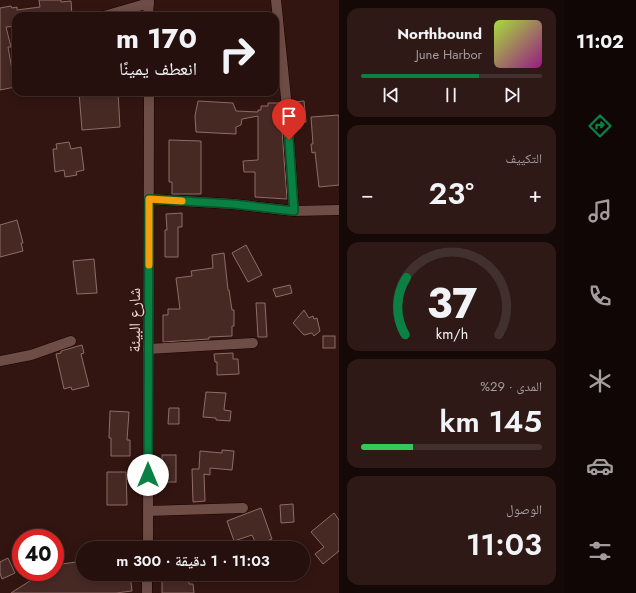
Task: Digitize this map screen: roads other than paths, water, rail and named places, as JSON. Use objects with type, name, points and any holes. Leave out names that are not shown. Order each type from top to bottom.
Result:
[{"type":"street","points":[[276,0],[277,12]]},
{"type":"street","points":[[117,12],[149,2],[148,12]]},
{"type":"street","points":[[279,29],[286,98],[294,211]]},
{"type":"street","name":"شارع البيئة","points":[[148,96],[148,541]]},
{"type":"street","points":[[149,199],[233,204],[294,211],[339,210]]},
{"type":"street","points":[[0,361],[31,355],[71,341]]},
{"type":"street","points":[[148,349],[253,343]]},
{"type":"street","points":[[148,511],[243,508]]},
{"type":"street","points":[[147,581],[147,593]]}]
